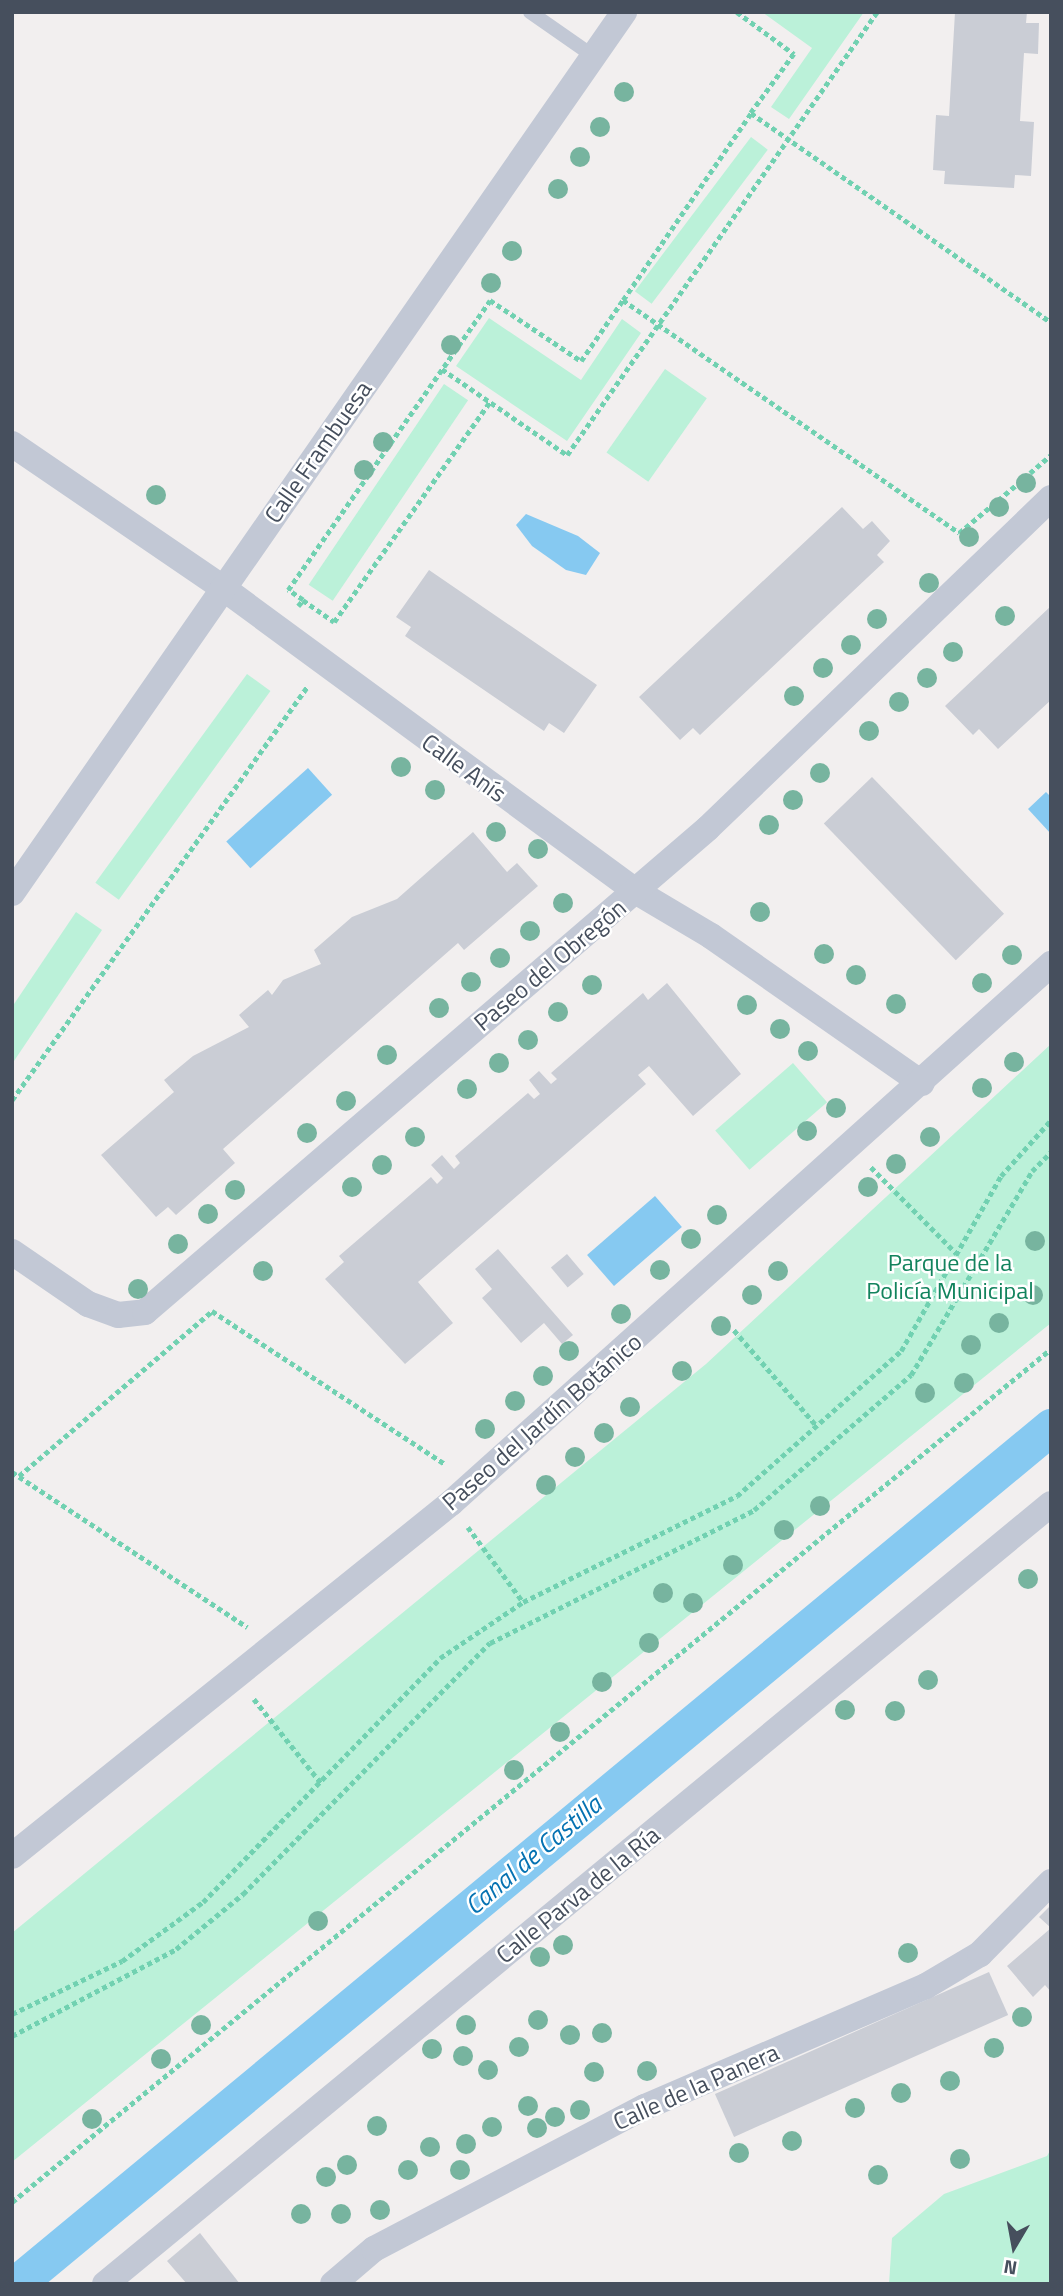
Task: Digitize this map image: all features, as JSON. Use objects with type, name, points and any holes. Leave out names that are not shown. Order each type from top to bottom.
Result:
[{"type":"street","name":"Calle Frambuesa","points":[[12,893],[624,12]]},
{"type":"street","name":"Calle Anís","points":[[12,444],[223,588],[322,667],[637,892],[711,936],[922,1083]]},
{"type":"street","name":"Paseo del Obregón","points":[[12,1252],[88,1304],[118,1315],[145,1312],[637,892],[1051,498]]},
{"type":"street","name":"Paseo del Jardín Botánico","points":[[12,1856],[451,1503],[852,1149],[1051,964]]},
{"type":"street","name":"Calle Parva de la Ría","points":[[105,2284],[1051,1504]]},
{"type":"street","name":"Calle de la Panera","points":[[333,2284],[374,2249],[645,2107],[926,1986],[980,1954],[1051,1882]]},
{"type":"lane","points":[[530,12],[593,56]]},
{"type":"path","points":[[490,402],[334,622],[288,590],[490,300],[581,361],[794,54],[737,12]]},
{"type":"path","points":[[442,369],[567,455],[786,138],[877,12]]},
{"type":"path","points":[[751,113],[1051,322]]},
{"type":"path","points":[[623,300],[959,533],[1051,455]]},
{"type":"path","points":[[279,634],[303,600]]},
{"type":"path","points":[[12,1100],[322,667]]},
{"type":"path","points":[[12,2014],[122,1961],[203,1902],[440,1658],[523,1602],[737,1496],[901,1351],[1001,1176],[1051,1120]]},
{"type":"path","points":[[852,1149],[957,1254]]},
{"type":"path","points":[[12,2036],[176,1949],[243,1894],[490,1643],[754,1510],[911,1376],[1032,1171],[1051,1152]]},
{"type":"path","points":[[19,1476],[212,1311],[473,1483]]},
{"type":"path","points":[[734,1330],[817,1426]]},
{"type":"path","points":[[12,2202],[1051,1349]]},
{"type":"path","points":[[12,1472],[274,1645]]},
{"type":"path","points":[[451,1503],[523,1602]]},
{"type":"path","points":[[236,1676],[321,1783]]},
{"type":"green space","points":[[762,12],[864,12],[789,119],[771,107],[812,48]]},
{"type":"green space","points":[[751,137],[768,150],[652,304],[635,291]]},
{"type":"green space","points":[[489,318],[581,380],[622,319],[641,333],[567,441],[456,366]]},
{"type":"green space","points":[[665,369],[707,398],[648,482],[606,453]]},
{"type":"green space","points":[[444,384],[468,400],[333,601],[309,585]]},
{"type":"green space","points":[[247,674],[270,691],[119,900],[95,883]]},
{"type":"green space","points":[[76,912],[102,930],[12,1064],[12,1007]]},
{"type":"green space","name":"Parque de la Policía Municipal","points":[[1051,1044],[1051,1323],[12,2162],[12,1933],[706,1364]]},
{"type":"green space","points":[[793,1063],[827,1102],[749,1170],[715,1131]]},
{"type":"green space","points":[[1051,2149],[1051,2284],[889,2284],[892,2238],[944,2194],[1047,2156]]},
{"type":"water","points":[[526,514],[578,536],[600,553],[586,575],[566,570],[532,546],[516,525]]},
{"type":"water","points":[[308,768],[332,795],[250,868],[226,842]]},
{"type":"water","points":[[1046,792],[1051,797],[1051,834],[1028,809]]},
{"type":"water","points":[[655,1196],[682,1227],[614,1286],[587,1255]]},
{"type":"building","points":[[955,12],[1027,12],[1026,23],[1039,23],[1038,54],[1024,53],[1020,121],[1034,122],[1031,176],[1015,175],[1014,188],[944,184],[945,171],[933,170],[936,115],[949,116]]},
{"type":"building","points":[[842,507],[863,529],[872,521],[890,541],[877,555],[884,562],[700,735],[693,728],[680,740],[639,697]]},
{"type":"building","points":[[429,570],[597,685],[564,733],[549,723],[544,731],[405,636],[411,627],[396,617]]},
{"type":"building","points":[[1051,606],[1051,700],[998,749],[979,729],[973,735],[945,706]]},
{"type":"building","points":[[872,777],[1004,914],[956,960],[824,824]]},
{"type":"building","points":[[473,832],[507,872],[517,863],[538,886],[464,950],[458,943],[223,1149],[235,1163],[176,1215],[168,1207],[156,1217],[101,1155],[174,1092],[164,1080],[193,1056],[249,1027],[239,1015],[268,990],[272,995],[283,980],[321,964],[314,950],[352,917],[397,899]]},
{"type":"building","points":[[667,983],[741,1074],[693,1116],[649,1066],[638,1075],[646,1084],[418,1282],[453,1323],[405,1364],[325,1279],[344,1262],[339,1256],[431,1177],[437,1184],[443,1178],[431,1165],[442,1155],[454,1169],[460,1163],[455,1156],[528,1093],[534,1099],[540,1094],[529,1080],[539,1071],[551,1084],[557,1079],[551,1073],[643,993],[648,1000]]},
{"type":"building","points":[[498,1249],[573,1335],[562,1344],[544,1323],[521,1343],[482,1298],[492,1289],[475,1269]]},
{"type":"building","points":[[567,1254],[584,1274],[568,1287],[551,1267]]},
{"type":"building","points":[[1051,1905],[1051,1928],[1039,1917]]},
{"type":"building","points":[[1051,1928],[1051,1992],[1045,1985],[1033,1997],[1007,1966]]},
{"type":"building","points":[[989,1972],[1008,2015],[734,2137],[715,2094]]},
{"type":"building","points":[[200,2233],[240,2284],[187,2284],[167,2261]]},
{"type":"waterway","name":"Canal de Castilla","points":[[16,2284],[1051,1427]]}]
